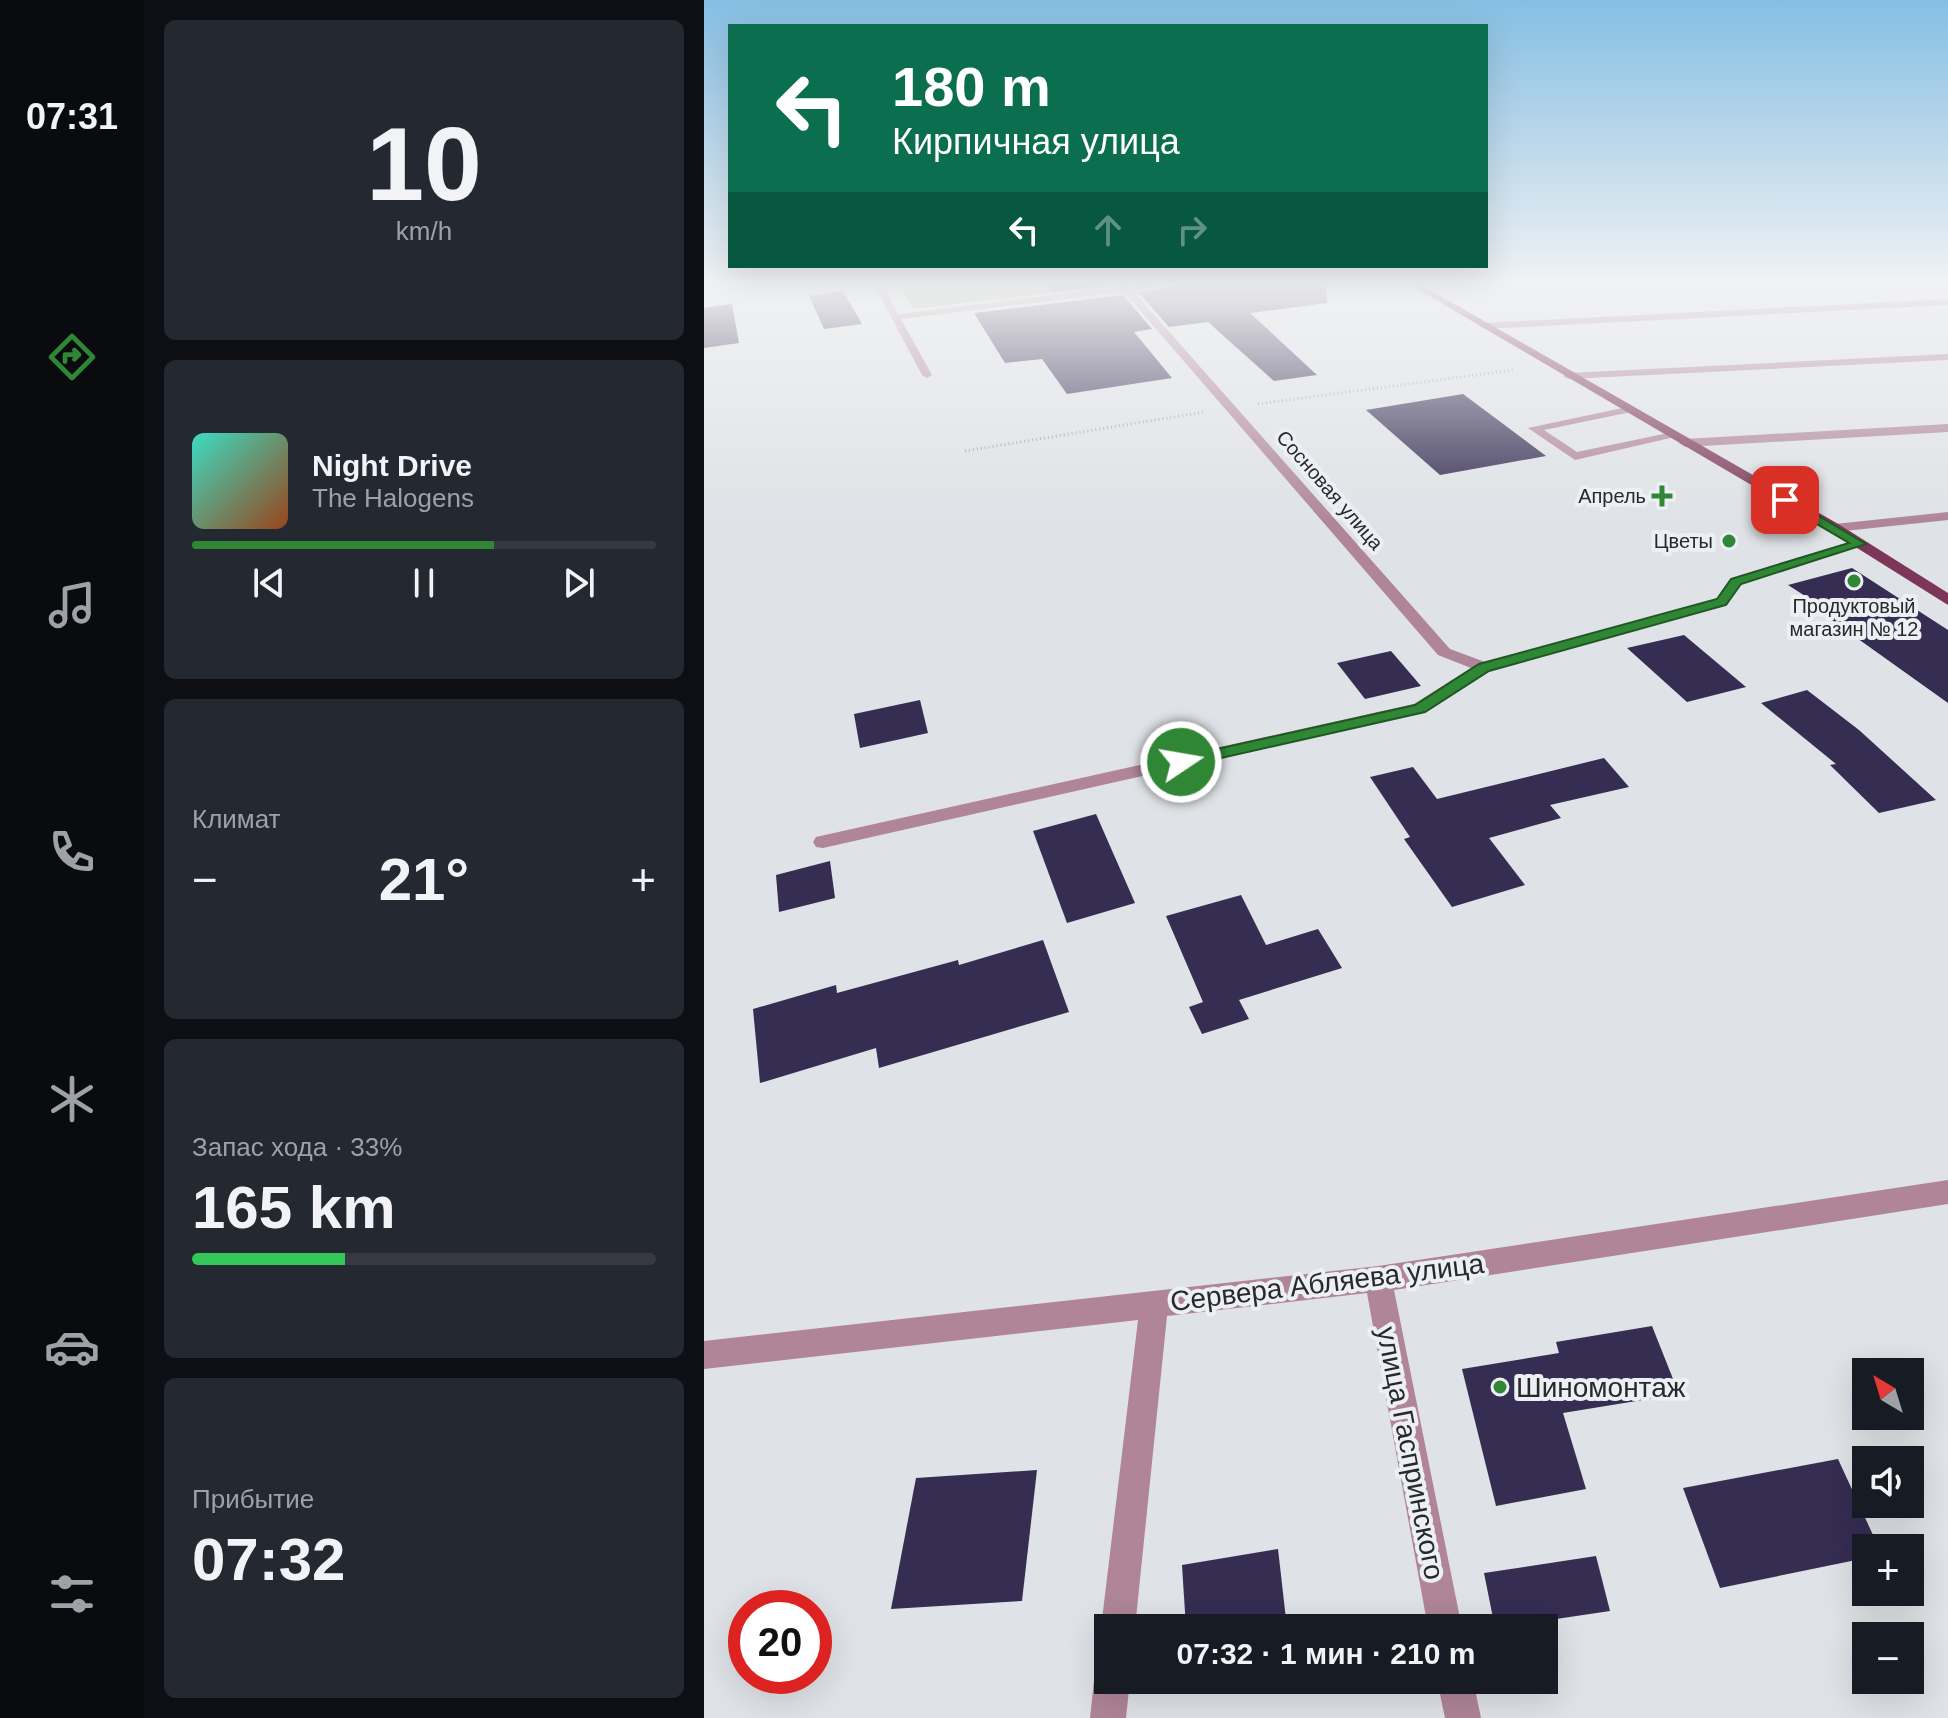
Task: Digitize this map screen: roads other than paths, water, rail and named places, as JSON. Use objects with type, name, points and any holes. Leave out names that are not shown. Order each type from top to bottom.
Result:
[{"type":"main road","points":[[1546,363],[1835,528],[1948,600]]},
{"type":"street","points":[[920,363],[927,375]]},
{"type":"street","name":"Сосновая улица","points":[[1191,363],[1444,652],[1484,667]]},
{"type":"street","points":[[1568,376],[1825,363]]},
{"type":"street","points":[[1627,410],[1534,428],[1575,456],[1673,436]]},
{"type":"street","points":[[1685,443],[1948,428]]},
{"type":"street","points":[[1835,528],[1948,516]]},
{"type":"street","points":[[823,842],[1420,708],[1484,667],[1722,602],[1736,581],[1859,544]]},
{"type":"street","name":"Сервера Абляева улица","points":[[704,1355],[1378,1279],[1948,1192]]},
{"type":"street","name":"улица Гаспринского","points":[[1378,1279],[1442,1614]]},
{"type":"street","points":[[1120,1614],[1154,1304]]},
{"type":"street","points":[[1108,1718],[1111,1694]]},
{"type":"street","points":[[1458,1694],[1463,1718]]},
{"type":"place","name":"Апрель","points":[[1662,496]]},
{"type":"place","name":"Цветы","points":[[1729,541]]},
{"type":"place","name":"Продуктовый магазин № 12","points":[[1854,581]]},
{"type":"place","name":"Шиномонтаж","points":[[1500,1387]]}]
